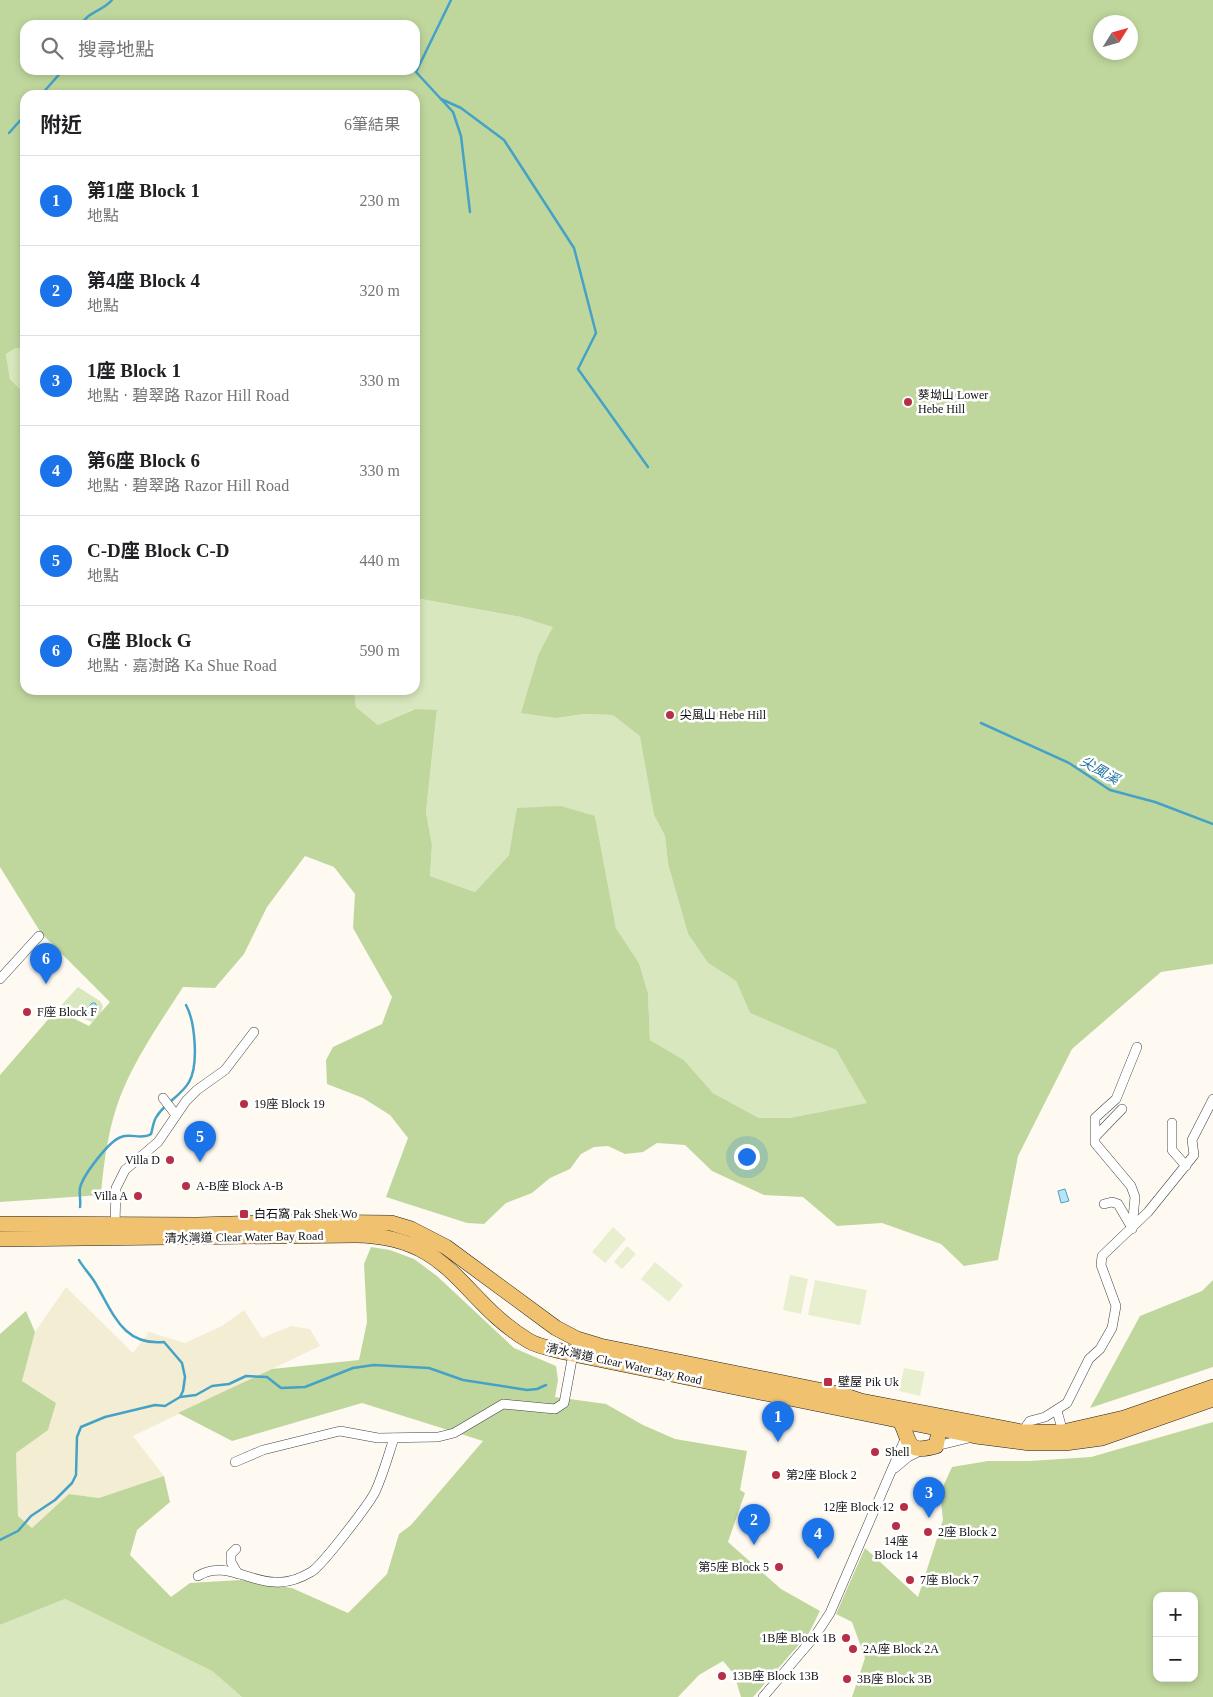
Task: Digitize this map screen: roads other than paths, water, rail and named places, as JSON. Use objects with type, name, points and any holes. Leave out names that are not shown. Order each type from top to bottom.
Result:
[{"type":"main road","name":"清水灣道 Clear Water Bay Road","points":[[0,1224],[391,1222],[412,1229],[446,1247],[538,1316],[577,1339],[600,1346],[921,1413],[1063,1432],[1118,1419],[1213,1387]]},
{"type":"main road","name":"清水灣道 Clear Water Bay Road","points":[[0,1239],[355,1235],[390,1238],[413,1245],[436,1258],[511,1328],[539,1345],[573,1354],[900,1421],[940,1427],[976,1436],[1039,1444],[1095,1439],[1213,1399]]},
{"type":"main road","points":[[538,1316],[532,1319],[528,1332],[539,1345]]},
{"type":"main road","points":[[900,1421],[905,1439],[913,1446],[929,1448],[940,1427],[921,1413]]},
{"type":"street","points":[[0,979],[40,936]]},
{"type":"street","points":[[115,1224],[116,1188],[125,1170],[158,1142],[174,1112],[197,1090],[225,1070],[254,1032]]},
{"type":"street","points":[[1132,1228],[1135,1196],[1131,1186],[1095,1143],[1096,1118],[1116,1099],[1137,1047]]},
{"type":"street","points":[[164,1099],[174,1112]]},
{"type":"street","points":[[1026,1426],[1057,1411],[1067,1403],[1073,1395],[1089,1359],[1100,1349],[1112,1328],[1116,1306],[1101,1264],[1102,1256],[1132,1228],[1175,1181],[1194,1155],[1192,1140],[1213,1099]]},
{"type":"street","points":[[1096,1136],[1122,1109]]},
{"type":"street","points":[[1172,1122],[1172,1150],[1186,1166]]},
{"type":"street","points":[[1104,1204],[1112,1202],[1118,1204],[1132,1228]]},
{"type":"street","points":[[234,1462],[263,1450],[340,1431],[394,1438],[438,1437],[454,1433],[503,1404],[555,1409],[564,1403],[573,1354]]},
{"type":"street","points":[[1057,1411],[1063,1432]]},
{"type":"street","points":[[892,1472],[908,1457],[929,1448],[976,1436]]},
{"type":"street","points":[[198,1576],[206,1571],[232,1571],[275,1582],[291,1580],[313,1572],[366,1506],[375,1491],[394,1438]]},
{"type":"street","points":[[763,1697],[815,1636],[830,1613],[905,1439]]},
{"type":"street","points":[[236,1549],[231,1554],[232,1562],[239,1574]]},
{"type":"water","points":[[92,1003],[95,1003],[98,1008],[90,1017],[84,1012]]},
{"type":"water","points":[[1065,1189],[1069,1201],[1061,1203],[1058,1191]]},
{"type":"waterway","points":[[85,20],[112,0]]},
{"type":"waterway","points":[[420,64],[451,0]]},
{"type":"waterway","points":[[45,90],[59,75]]},
{"type":"waterway","points":[[419,75],[453,112],[461,136],[470,212]]},
{"type":"waterway","points":[[441,99],[461,108],[504,140],[574,248],[596,333],[578,369],[648,467]]},
{"type":"waterway","points":[[9,133],[20,121]]},
{"type":"waterway","name":"尖風溪","points":[[981,723],[1069,763],[1110,790],[1155,802],[1213,824]]},
{"type":"waterway","points":[[80,1207],[80,1188],[82,1182],[104,1151],[121,1137],[148,1136],[151,1134],[160,1111],[189,1082],[194,1065],[195,1043],[192,1021],[186,1005]]},
{"type":"waterway","points":[[0,1540],[18,1531],[31,1516],[55,1500],[72,1483],[76,1475],[77,1437],[81,1427],[105,1417],[155,1405],[165,1406],[180,1397],[183,1391],[185,1377],[182,1363],[164,1342],[150,1342],[130,1334],[115,1318],[95,1282],[79,1260]]},
{"type":"waterway","points":[[180,1397],[196,1395],[212,1386],[229,1384],[246,1376],[267,1377],[281,1388],[305,1387],[353,1368],[374,1365],[429,1368],[463,1380],[527,1390],[537,1389],[546,1385]]},
{"type":"place","name":"葵坳山 Lower Hebe Hill","points":[[908,402]]},
{"type":"place","name":"尖風山 Hebe Hill","points":[[670,715]]},
{"type":"place","name":"G座 Block G","points":[[46,984]]},
{"type":"place","name":"F座 Block F","points":[[27,1012]]},
{"type":"place","name":"19座 Block 19","points":[[244,1104]]},
{"type":"place","name":"Villa D","points":[[170,1160]]},
{"type":"place","name":"C-D座 Block C-D","points":[[200,1162]]},
{"type":"place","name":"A-B座 Block A-B","points":[[186,1186]]},
{"type":"place","name":"Villa A","points":[[138,1196]]},
{"type":"place","name":"白石窩 Pak Shek Wo","points":[[244,1214]]},
{"type":"place","name":"壁屋 Pik Uk","points":[[828,1382]]},
{"type":"place","name":"第1座 Block 1","points":[[778,1442]]},
{"type":"place","name":"Shell","points":[[875,1452]]},
{"type":"place","name":"第2座 Block 2","points":[[776,1475]]},
{"type":"place","name":"12座 Block 12","points":[[904,1507]]},
{"type":"place","name":"1座 Block 1","points":[[929,1518]]},
{"type":"place","name":"14座 Block 14","points":[[896,1526]]},
{"type":"place","name":"2座 Block 2","points":[[928,1532]]},
{"type":"place","name":"第4座 Block 4","points":[[754,1545]]},
{"type":"place","name":"第6座 Block 6","points":[[818,1559]]},
{"type":"place","name":"第5座 Block 5","points":[[779,1567]]},
{"type":"place","name":"7座 Block 7","points":[[910,1580]]},
{"type":"place","name":"1B座 Block 1B","points":[[846,1638]]},
{"type":"place","name":"2A座 Block 2A","points":[[853,1649]]},
{"type":"place","name":"13B座 Block 13B","points":[[722,1676]]},
{"type":"place","name":"3B座 Block 3B","points":[[847,1679]]}]
